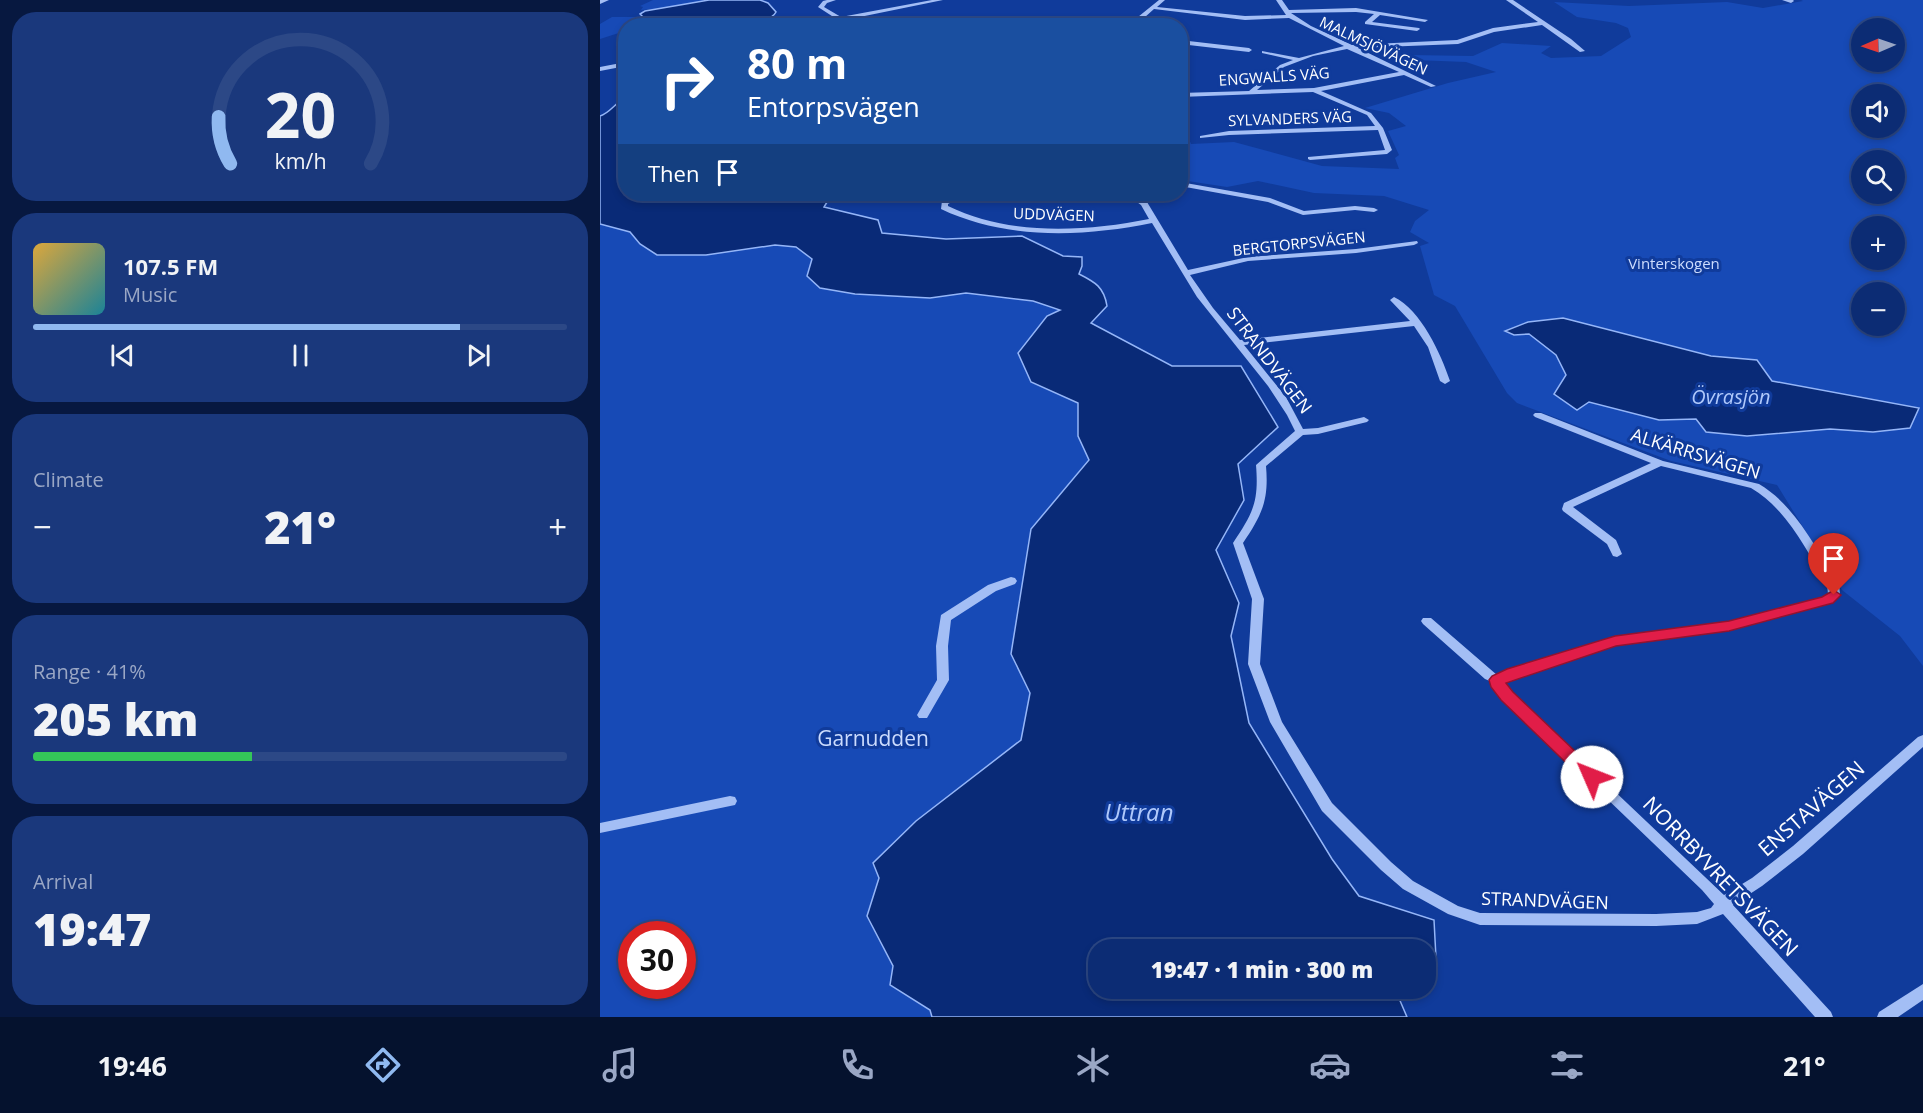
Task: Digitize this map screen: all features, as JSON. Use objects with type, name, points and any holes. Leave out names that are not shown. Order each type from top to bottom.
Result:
[{"type":"street","points":[[600,2],[606,0]]},
{"type":"street","points":[[833,0],[825,2],[821,7],[838,18],[940,0]]},
{"type":"street","points":[[1141,18],[1162,0]]},
{"type":"street","points":[[1279,0],[1288,14]]},
{"type":"street","points":[[1509,0],[1582,51]]},
{"type":"street","points":[[1155,8],[1245,18],[1337,9],[1425,20]]},
{"type":"street","name":"MALMSJÖVÄGEN","points":[[1288,14],[1347,47],[1433,86]]},
{"type":"street","points":[[1378,14],[1367,22],[1418,29]]},
{"type":"street","points":[[1251,92],[1280,67],[1297,59],[1347,47],[1451,43],[1464,41],[1493,30],[1543,23]]},
{"type":"street","points":[[1188,43],[1249,50]]},
{"type":"street","points":[[1264,52],[1297,59]]},
{"type":"street","points":[[600,69],[618,66]]},
{"type":"street","name":"ENGWALLS VÄG","points":[[1188,95],[1314,90],[1404,73]]},
{"type":"street","name":"SYLVANDERS VÄG","points":[[1314,90],[1369,114],[1380,128]]},
{"type":"street","points":[[1310,158],[1387,152],[1389,150],[1380,128]]},
{"type":"street","name":"SYLVANDERS VÄG","points":[[1202,137],[1380,128]]},
{"type":"street","points":[[1188,185],[1270,200],[1302,213],[1355,208],[1374,210]]},
{"type":"street","name":"UDDVÄGEN","points":[[949,201],[944,207],[963,216],[1010,227],[1055,230],[1095,229],[1126,227],[1154,220]]},
{"type":"street","name":"STRANDVÄGEN","points":[[1140,201],[1144,204],[1210,309],[1266,378],[1300,432],[1261,465],[1264,493],[1258,514],[1238,543],[1258,599],[1254,664],[1276,722],[1327,807],[1386,867],[1408,885],[1453,910],[1480,919],[1609,921],[1696,918],[1716,912],[1724,906]]},
{"type":"street","name":"BERGTORPSVÄGEN","points":[[1187,273],[1248,259],[1356,251],[1414,243]]},
{"type":"street","points":[[1394,300],[1417,323],[1433,350],[1445,381]]},
{"type":"street","points":[[1237,343],[1417,323]]},
{"type":"street","name":"ALKÄRRSVÄGEN","points":[[1497,680],[1615,641],[1754,621],[1827,600],[1834,595],[1833,584],[1781,506],[1767,492],[1755,486],[1660,463],[1538,415]]},
{"type":"street","points":[[1300,432],[1318,431],[1364,420]]},
{"type":"street","points":[[1617,554],[1612,543],[1567,510],[1568,505],[1660,463]]},
{"type":"street","points":[[923,715],[944,680],[942,646],[945,618],[992,588],[1011,581]]},
{"type":"street","name":"NORRBYVRETSVÄGEN","points":[[1427,621],[1489,676],[1497,680],[1499,687],[1507,696],[1707,886],[1826,1017]]},
{"type":"street","name":"ENSTAVÄGEN","points":[[1724,906],[1730,898],[1757,882],[1798,850],[1923,740]]},
{"type":"street","points":[[600,828],[730,801]]},
{"type":"street","points":[[1885,1017],[1923,991]]},
{"type":"green space","points":[[653,0],[709,0],[669,8],[641,10],[643,7],[640,6]]},
{"type":"green space","name":"Vinterskogen","points":[[1801,0],[1923,0],[1923,666],[1900,636],[1842,590],[1777,485],[1671,461],[1517,403],[1507,393],[1455,306],[1434,295],[1420,246],[1429,243],[1410,232],[1415,221],[1429,210],[1384,196],[1314,193],[1258,181],[1227,187],[1188,181],[1188,137],[1191,144],[1234,142],[1322,166],[1399,169],[1395,158],[1399,155],[1388,131],[1406,126],[1389,113],[1365,108],[1448,83],[1496,72],[1466,62],[1415,60],[1409,55],[1473,56],[1502,43],[1551,46],[1541,53],[1551,58],[1601,56],[1631,37],[1628,28],[1616,23],[1577,17],[1554,2],[1629,6],[1727,2],[1763,8],[1803,1]]},
{"type":"green space","points":[[612,17],[638,18],[618,18],[618,33],[600,39],[600,24]]},
{"type":"green space","name":"Garnudden","points":[[696,201],[736,201],[1075,309],[1168,460],[1100,939],[1088,939],[1088,999],[1129,999],[1179,1017],[600,1017],[600,224],[623,230]]},
{"type":"water","points":[[709,0],[760,0],[768,3],[776,12],[769,18],[644,18],[640,14],[645,11]]},
{"type":"water","name":"Uttran","points":[[618,102],[618,201],[828,201],[824,207],[878,220],[882,233],[946,239],[1022,236],[1063,256],[1082,257],[1079,274],[1098,286],[1104,294],[1107,306],[1091,323],[1172,366],[1241,366],[1278,427],[1238,464],[1244,500],[1216,550],[1239,603],[1231,636],[1249,723],[1332,859],[1359,896],[1434,920],[1435,939],[1088,939],[1088,999],[1399,999],[1407,1017],[932,1017],[930,1010],[890,985],[893,966],[867,916],[879,878],[873,863],[916,821],[1021,740],[1030,693],[1011,654],[1031,529],[1089,460],[1078,436],[1078,403],[1031,382],[1018,353],[1047,316],[1060,310],[1033,301],[966,293],[930,298],[855,294],[820,288],[807,276],[812,259],[796,247],[775,245],[706,255],[657,255],[640,244],[630,232],[600,224],[600,116],[607,113]]},
{"type":"water","name":"Övrasjön","points":[[1563,318],[1711,356],[1757,360],[1772,381],[1919,408],[1910,428],[1873,432],[1830,429],[1747,436],[1706,432],[1696,419],[1659,420],[1589,402],[1577,410],[1554,394],[1566,375],[1556,355],[1529,334],[1514,335],[1505,331],[1528,322]]},
{"type":"route","points":[[1592,777],[1507,696],[1499,687],[1497,680],[1615,641],[1754,621],[1827,600],[1834,595]]}]
